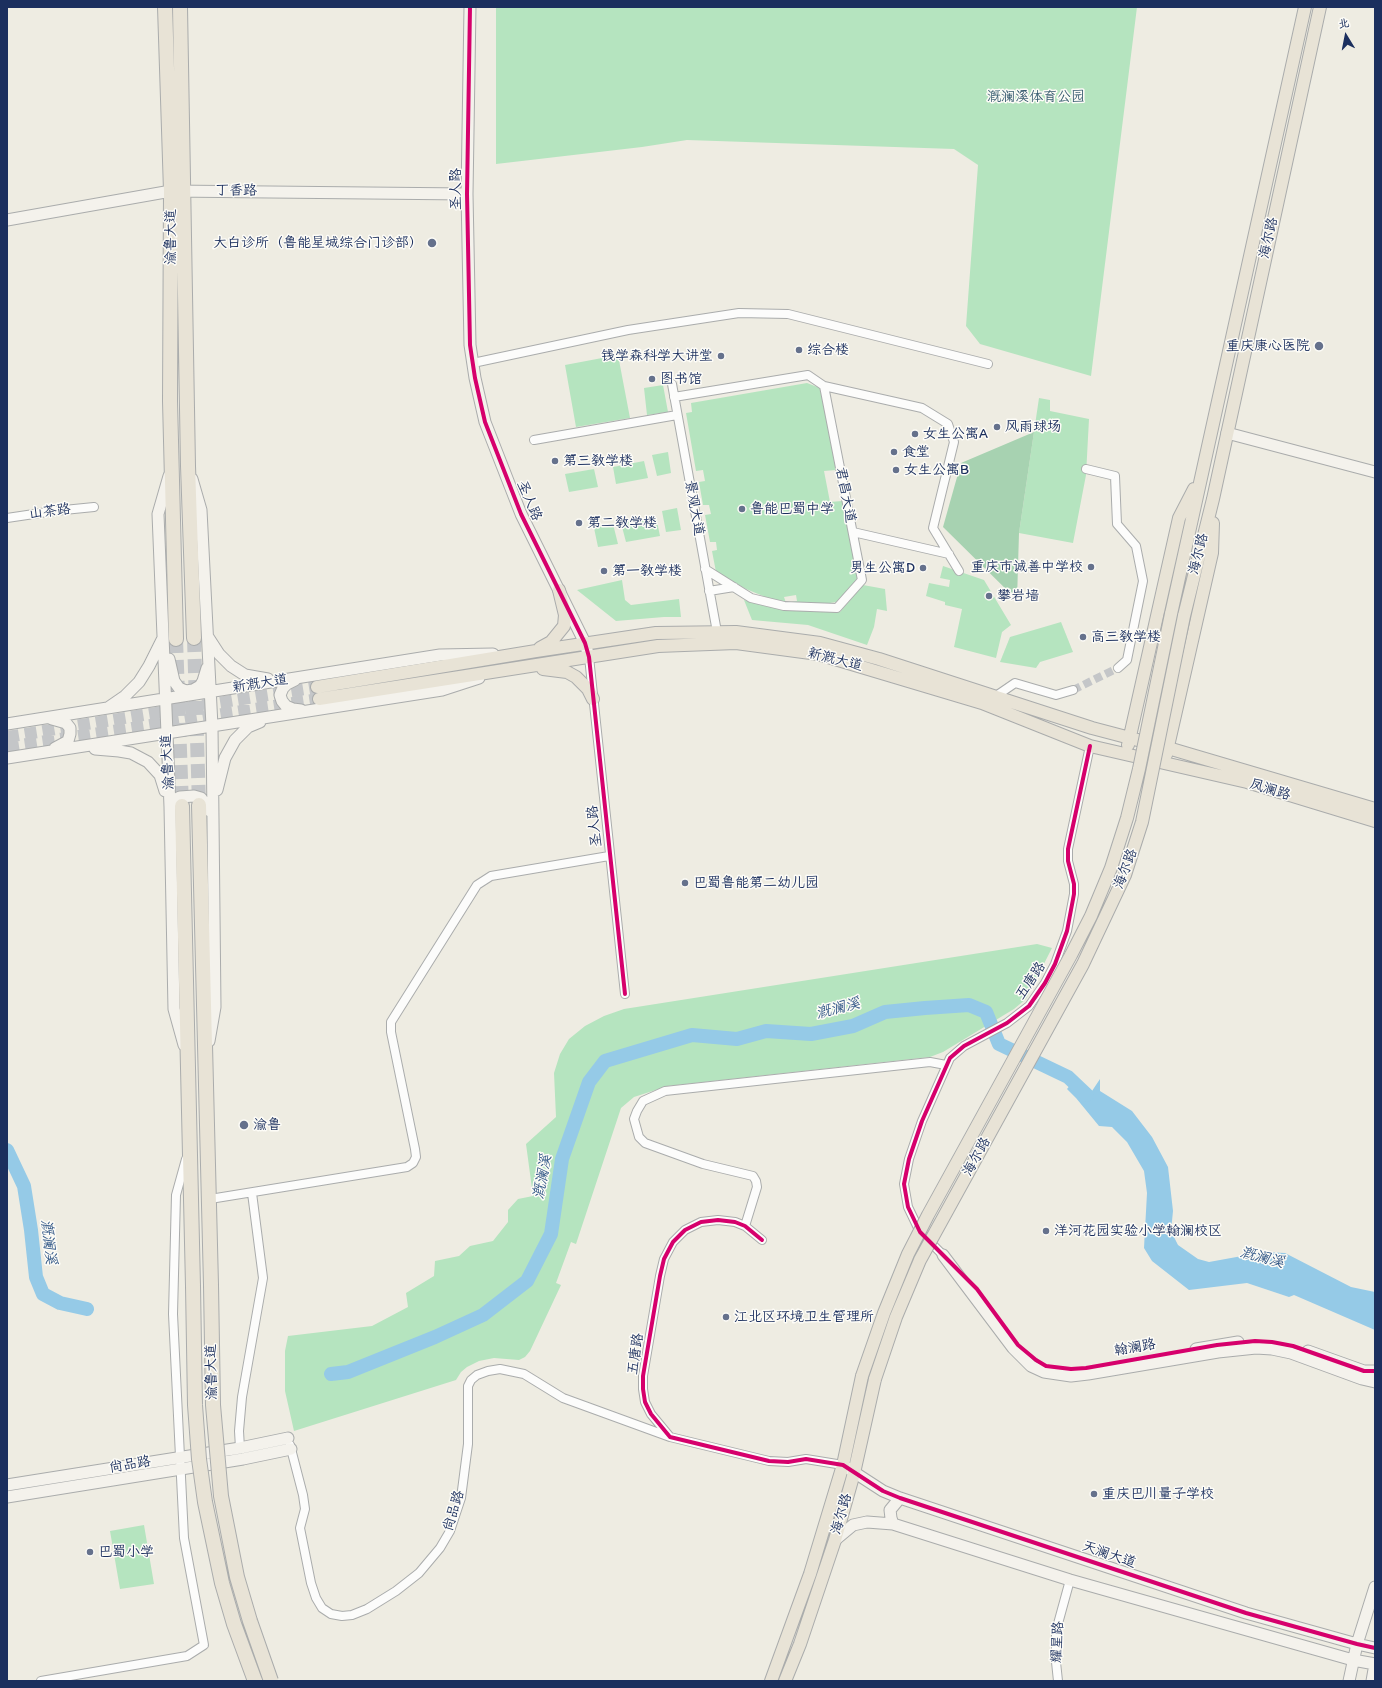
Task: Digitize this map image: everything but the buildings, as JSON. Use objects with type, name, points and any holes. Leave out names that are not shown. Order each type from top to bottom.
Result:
[{"type":"highway","name":"渝鲁大道","points":[[165,7],[178,191],[194,638]]},
{"type":"highway","name":"渝鲁大道","points":[[170,638],[172,468],[170,401],[178,191],[180,7]]},
{"type":"highway","name":"渝鲁大道","points":[[200,805],[210,1199],[212,1405],[221,1496],[237,1577],[250,1621],[271,1681]]},
{"type":"highway","name":"渝鲁大道","points":[[176,807],[190,1147],[195,1405],[205,1502],[222,1583],[234,1624],[255,1681]]},
{"type":"main road","name":"海尔路","points":[[771,1681],[810,1574],[868,1378],[884,1313],[908,1254],[1091,916],[1111,868],[1127,818],[1139,769],[1171,614],[1305,7]]},
{"type":"main road","name":"海尔路","points":[[785,1681],[800,1644],[835,1540],[854,1472],[868,1378],[920,1260],[1083,964],[1125,875],[1142,822],[1184,616],[1213,499],[1320,7]]},
{"type":"main road","points":[[1126,754],[1179,518],[1202,473]]},
{"type":"main road","points":[[1164,764],[1212,553],[1213,499]]},
{"type":"main road","points":[[536,651],[551,642],[564,626],[565,615],[559,590]]},
{"type":"main road","name":"新溉大道","points":[[1164,764],[1090,746],[982,703],[818,654],[736,644],[658,646],[526,668],[318,693],[514,654],[585,643],[656,633],[736,632],[820,643],[879,658],[1092,728],[1168,748]]},
{"type":"main road","points":[[526,668],[563,671],[572,674],[585,685],[593,699]]},
{"type":"main road","name":"凤澜路","points":[[1168,748],[1375,809]]},
{"type":"main road","name":"凤澜路","points":[[1164,764],[1247,782],[1375,821]]},
{"type":"street","name":"圣人路","points":[[470,7],[467,194],[470,345],[485,422],[521,514],[585,643],[589,657],[609,856],[625,994]]},
{"type":"street","name":"丁香路","points":[[7,220],[178,191],[467,194]]},
{"type":"street","points":[[473,363],[628,330],[746,313],[788,314],[988,364]]},
{"type":"street","points":[[674,397],[808,375],[824,386],[922,408],[948,424],[954,442],[932,528],[959,571]]},
{"type":"street","name":"景观大道","points":[[672,384],[717,632]]},
{"type":"street","name":"君昌大道","points":[[705,569],[751,598],[784,606],[836,608],[862,580],[824,386]]},
{"type":"street","points":[[534,440],[677,415]]},
{"type":"street","points":[[1227,433],[1374,470]]},
{"type":"street","name":"渝鲁大道","points":[[188,466],[202,510],[211,692],[215,1007],[206,1056]]},
{"type":"street","points":[[1086,468],[1115,476],[1117,524],[1136,546],[1143,581],[1126,660],[1118,668]]},
{"type":"street","name":"山茶路","points":[[7,518],[94,507]]},
{"type":"street","points":[[853,532],[949,554]]},
{"type":"street","points":[[709,590],[734,587]]},
{"type":"street","points":[[208,637],[219,654],[231,666],[245,674],[262,678],[283,680]]},
{"type":"street","points":[[170,638],[174,680],[179,688],[186,691],[193,690],[200,686],[209,662]]},
{"type":"street","points":[[107,708],[125,696],[139,682],[170,638]]},
{"type":"street","name":"渝鲁大道","points":[[170,638],[165,699],[166,732],[176,807]]},
{"type":"street","name":"新溉大道","points":[[7,724],[440,655],[514,654]]},
{"type":"street","name":"新溉大道","points":[[7,758],[442,690],[494,672]]},
{"type":"street","points":[[303,677],[288,684],[283,688],[280,695],[286,706],[293,709],[310,711]]},
{"type":"street","points":[[996,696],[1015,683],[1056,695],[1073,690]]},
{"type":"street","points":[[212,816],[222,766],[229,748],[248,727],[277,716]]},
{"type":"street","points":[[41,753],[60,746],[68,741],[70,734],[70,728],[66,723],[59,720],[44,718]]},
{"type":"street","name":"五唐路","points":[[943,1255],[920,1232],[908,1207],[904,1184],[909,1159],[922,1121],[950,1058],[964,1046],[1007,1023],[1029,1006],[1037,997],[1055,964],[1067,931],[1074,889],[1068,861],[1068,849],[1090,746]]},
{"type":"street","points":[[70,748],[131,753],[148,762],[160,775],[176,807]]},
{"type":"street","points":[[176,807],[176,800],[180,797],[194,796],[201,798],[212,816]]},
{"type":"street","points":[[210,1199],[407,1167],[413,1163],[416,1157],[415,1149],[391,1032],[391,1022],[477,885],[491,876],[609,856]]},
{"type":"street","points":[[745,1226],[758,1187],[753,1176],[703,1164],[645,1143],[639,1137],[634,1119],[643,1102],[665,1092],[930,1062],[946,1065]]},
{"type":"street","points":[[41,1681],[187,1656],[204,1645],[184,1538],[173,1314],[176,1195],[190,1147]]},
{"type":"street","points":[[240,1448],[242,1397],[263,1278],[252,1193]]},
{"type":"street","name":"五唐路","points":[[670,1437],[651,1414],[645,1402],[643,1389],[643,1376],[664,1259],[673,1242],[685,1230],[701,1222],[718,1220],[735,1222],[745,1226],[762,1240]]},
{"type":"street","name":"翰澜路","points":[[943,1255],[977,1289],[1018,1344],[1036,1360],[1046,1366],[1071,1369],[1086,1368],[1217,1345],[1255,1341],[1272,1342],[1293,1346],[1364,1370],[1375,1371]]},
{"type":"street","name":"翰澜路","points":[[943,1255],[1012,1348],[1031,1366],[1044,1372],[1071,1376],[1218,1352],[1256,1348],[1272,1349],[1291,1353],[1362,1379],[1375,1382]]},
{"type":"street","name":"尚品路","points":[[290,1444],[303,1495],[305,1509],[300,1528],[311,1583],[316,1598],[322,1608],[331,1614],[342,1616],[352,1615],[367,1609],[400,1588],[419,1573],[440,1548],[450,1531],[460,1498],[468,1444],[468,1386],[471,1380],[477,1375],[500,1369],[524,1374],[563,1398],[670,1437]]},
{"type":"street","points":[[670,1437],[769,1461],[788,1462],[806,1459],[843,1464]]},
{"type":"street","name":"尚品路","points":[[7,1485],[240,1448],[290,1444]]},
{"type":"street","name":"尚品路","points":[[7,1497],[243,1459],[290,1444]]},
{"type":"street","name":"天澜大道","points":[[843,1464],[883,1491],[900,1498],[1246,1613],[1375,1648]]},
{"type":"street","points":[[893,1524],[890,1518],[890,1510],[894,1503],[900,1498]]},
{"type":"street","points":[[835,1540],[853,1525],[867,1522],[893,1524],[1070,1580],[1353,1660],[1375,1664],[1372,1681]]},
{"type":"street","name":"耀星路","points":[[1058,1681],[1056,1662],[1056,1630],[1070,1580]]},
{"type":"street","points":[[1349,1681],[1357,1644],[1375,1587]]},
{"type":"green space","name":"溉澜溪体育公园","points":[[496,7],[1137,7],[1091,376],[980,344],[966,326],[978,165],[954,149],[687,140],[642,147],[496,164]]},
{"type":"green space","points":[[618,355],[630,418],[576,427],[565,365]]},
{"type":"green space","points":[[807,383],[820,388],[836,470],[824,471],[830,502],[842,501],[858,580],[836,602],[824,604],[785,605],[746,589],[716,572],[712,551],[717,550],[716,542],[710,542],[705,515],[711,514],[709,505],[703,505],[699,482],[705,481],[703,470],[696,471],[686,413],[692,412],[691,403]],"holes":[[[796,595],[797,601],[786,603],[784,597]]]},
{"type":"green space","points":[[663,385],[668,412],[647,415],[644,388]]},
{"type":"green space","points":[[1039,398],[1050,400],[1050,411],[1089,419],[1086,475],[1073,543],[1019,533]]},
{"type":"green space","points":[[1034,432],[1019,533],[1017,600],[943,527],[961,463]]},
{"type":"green space","points":[[668,452],[671,473],[657,476],[652,455]]},
{"type":"green space","points":[[644,461],[648,478],[616,484],[613,467]]},
{"type":"green space","points":[[594,469],[598,487],[569,492],[565,474]]},
{"type":"green space","points":[[677,508],[681,530],[666,532],[662,511]]},
{"type":"green space","points":[[656,517],[660,536],[626,542],[621,523]]},
{"type":"green space","points":[[613,524],[618,544],[598,547],[594,528]]},
{"type":"green space","points":[[943,566],[984,580],[1011,625],[1002,632],[996,658],[954,647],[962,609],[945,605],[945,602],[926,596],[929,583],[949,587],[950,580],[940,578]]},
{"type":"green space","points":[[622,580],[625,600],[631,605],[679,599],[681,617],[616,621],[577,590]]},
{"type":"green space","points":[[863,585],[885,589],[887,611],[877,609],[874,627],[867,645],[808,625],[752,620],[744,600],[785,610],[840,612]]},
{"type":"green space","points":[[1061,622],[1073,652],[1040,662],[1036,668],[1000,662],[1010,637]]},
{"type":"green space","points":[[1037,944],[1052,948],[1026,999],[1014,1009],[943,1052],[930,1057],[668,1086],[634,1097],[621,1108],[576,1244],[571,1242],[556,1283],[561,1285],[530,1351],[525,1357],[519,1360],[494,1358],[479,1361],[467,1367],[461,1372],[456,1380],[294,1431],[285,1391],[285,1351],[288,1336],[372,1326],[408,1307],[406,1293],[434,1276],[435,1261],[459,1256],[470,1246],[493,1241],[508,1222],[508,1210],[518,1199],[533,1196],[526,1144],[556,1117],[554,1073],[560,1054],[569,1039],[585,1026],[604,1016],[624,1009]]},
{"type":"green space","points":[[144,1525],[154,1584],[120,1589],[110,1531]]},
{"type":"water","points":[[1076,1078],[1092,1091],[1100,1079],[1100,1091],[1132,1111],[1152,1137],[1168,1167],[1173,1211],[1171,1231],[1178,1245],[1198,1259],[1209,1262],[1264,1252],[1285,1253],[1351,1287],[1375,1292],[1375,1330],[1294,1295],[1289,1297],[1247,1283],[1189,1290],[1152,1261],[1144,1248],[1147,1193],[1144,1171],[1127,1142],[1112,1127],[1099,1126],[1067,1089]]},
{"type":"waterway","name":"溉澜溪","points":[[331,1374],[348,1372],[435,1337],[483,1315],[527,1281],[551,1234],[562,1159],[589,1082],[605,1061],[692,1035],[737,1039],[766,1031],[811,1034],[853,1026],[885,1012],[969,1005],[986,1012],[999,1044],[1068,1077],[1087,1095]]},
{"type":"waterway","name":"溉澜溪","points":[[7,1150],[24,1186],[36,1277],[43,1294],[60,1303],[87,1309]]},
{"type":"tunnel","points":[[194,638],[199,805]]},
{"type":"tunnel","points":[[176,639],[182,806]]},
{"type":"tunnel","points":[[1073,690],[1118,668]]},
{"type":"tunnel","points":[[7,737],[317,687]]},
{"type":"tunnel","points":[[7,747],[319,699]]},
{"type":"cycle path","points":[[470,7],[467,194],[470,345],[475,378],[485,422],[521,514],[585,643],[589,657],[625,994]]},
{"type":"cycle path","points":[[1090,746],[1068,849],[1068,861],[1074,884],[1074,894],[1067,931],[1055,964],[1045,983],[1029,1006],[1007,1023],[964,1046],[950,1058],[922,1121],[909,1159],[904,1184],[908,1207],[920,1232],[977,1289],[1018,1345],[1046,1366],[1071,1369],[1086,1368],[1217,1345],[1255,1341],[1272,1342],[1293,1346],[1364,1371],[1375,1371]]},
{"type":"cycle path","points":[[762,1240],[745,1226],[735,1222],[718,1220],[701,1222],[685,1230],[673,1242],[664,1259],[643,1376],[643,1389],[645,1402],[651,1414],[670,1437],[769,1461],[788,1462],[806,1459],[843,1465],[883,1491],[900,1498],[1246,1613],[1375,1648]]},
{"type":"place","name":"大白诊所（鲁能星城综合门诊部）","points":[[432,243]]},
{"type":"place","name":"重庆康心医院","points":[[1319,346]]},
{"type":"place","name":"综合楼","points":[[799,350]]},
{"type":"place","name":"钱学森科学大讲堂","points":[[721,356]]},
{"type":"place","name":"图书馆","points":[[652,379]]},
{"type":"place","name":"风雨球场","points":[[997,427]]},
{"type":"place","name":"女生公寓A","points":[[915,434]]},
{"type":"place","name":"食堂","points":[[894,452]]},
{"type":"place","name":"第三教学楼","points":[[555,461]]},
{"type":"place","name":"女生公寓B","points":[[896,470]]},
{"type":"place","name":"鲁能巴蜀中学","points":[[742,509]]},
{"type":"place","name":"第二教学楼","points":[[579,523]]},
{"type":"place","name":"重庆市诚善中学校","points":[[1091,567]]},
{"type":"place","name":"男生公寓D","points":[[923,568]]},
{"type":"place","name":"第一教学楼","points":[[604,571]]},
{"type":"place","name":"攀岩墙","points":[[989,596]]},
{"type":"place","name":"高三教学楼","points":[[1083,637]]},
{"type":"place","name":"巴蜀鲁能第二幼儿园","points":[[685,883]]},
{"type":"place","name":"渝鲁","points":[[244,1125]]},
{"type":"place","name":"洋河花园实验小学翰澜校区","points":[[1046,1231]]},
{"type":"place","name":"江北区环境卫生管理所","points":[[726,1317]]},
{"type":"place","name":"重庆巴川量子学校","points":[[1094,1494]]},
{"type":"place","name":"巴蜀小学","points":[[90,1552]]}]
